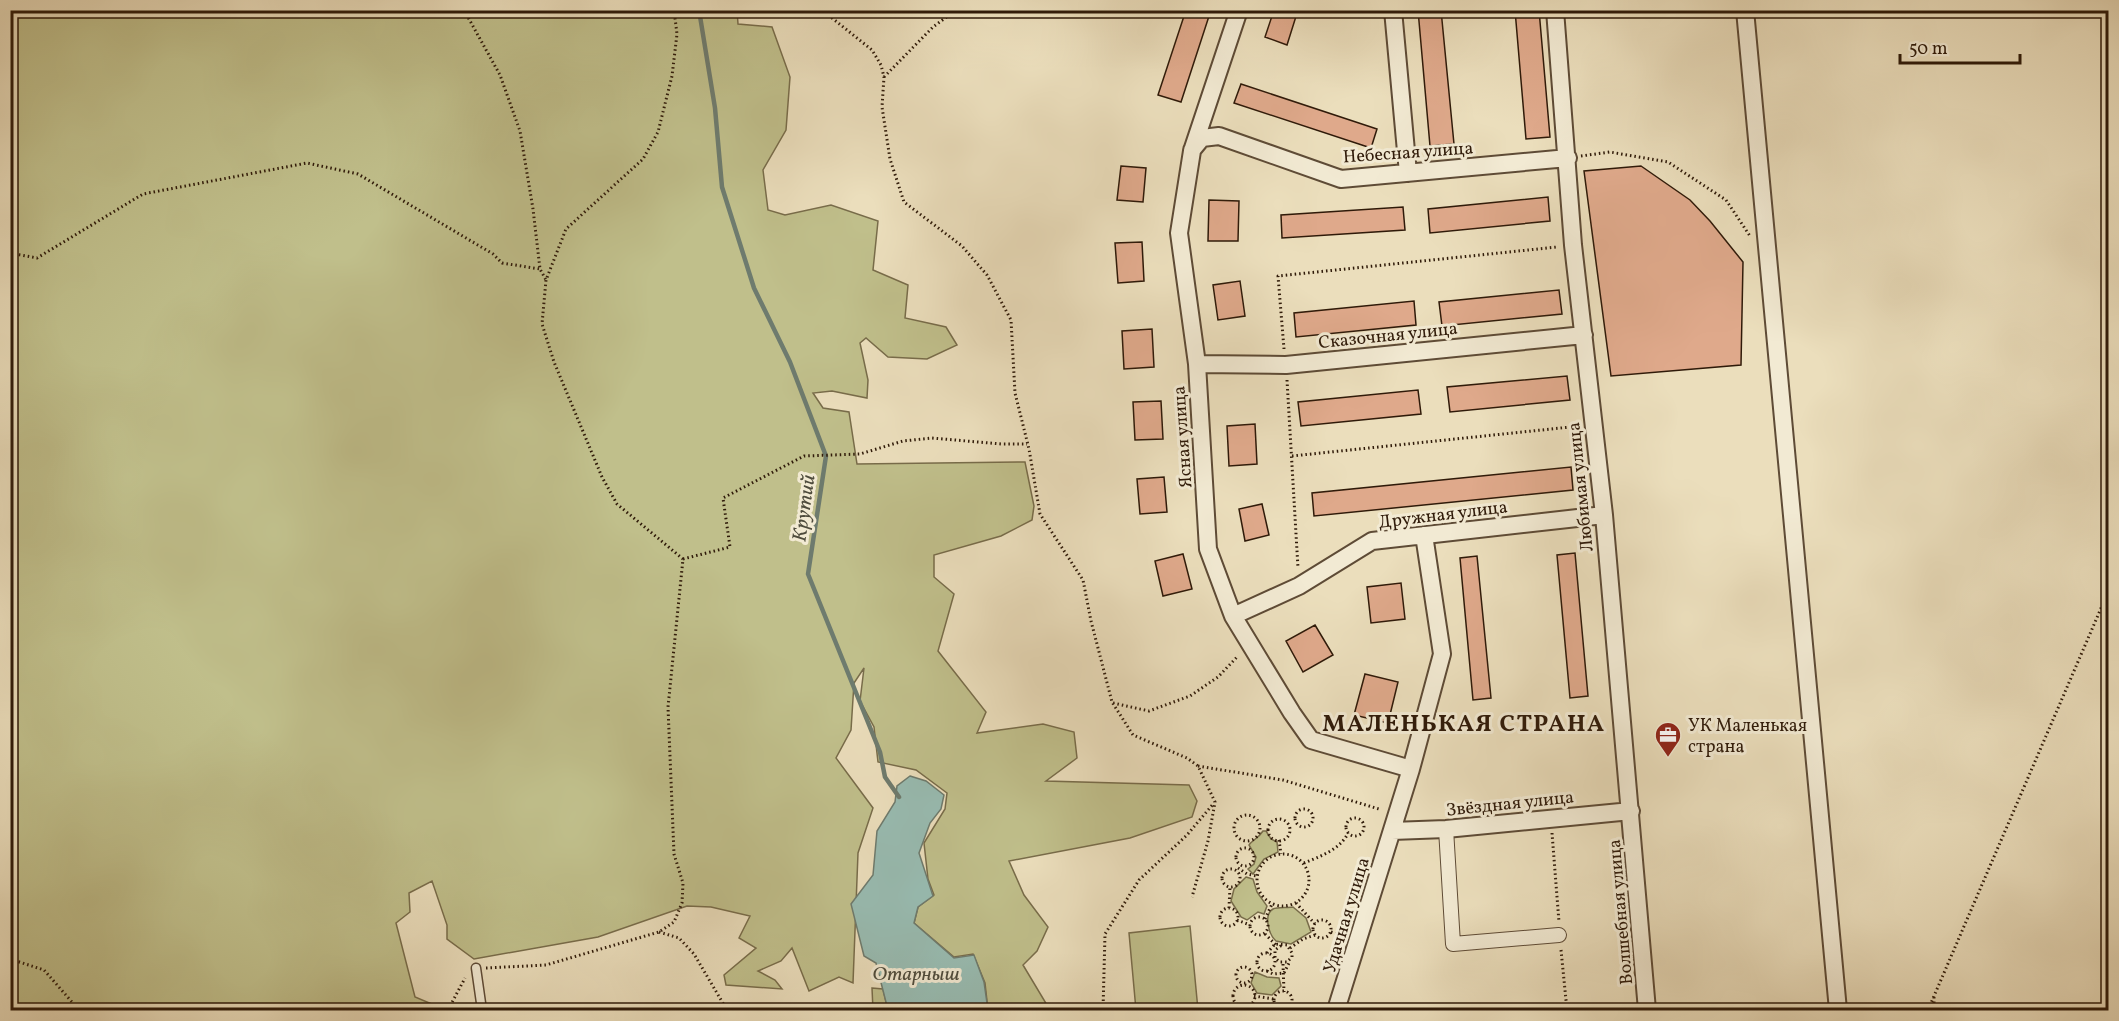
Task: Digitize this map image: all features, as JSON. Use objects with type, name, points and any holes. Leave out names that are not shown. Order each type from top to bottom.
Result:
[{"type":"street","name":"Ясная улица","points":[[1239,10],[1192,150],[1179,233],[1197,364],[1208,549],[1233,616],[1311,740],[1411,769]]},
{"type":"street","points":[[1394,10],[1408,173]]},
{"type":"street","name":"Любимая улица","points":[[1555,10],[1573,245],[1604,515],[1630,811]]},
{"type":"street","points":[[1745,10],[1838,1011]]},
{"type":"street","name":"Небесная улица","points":[[1192,150],[1202,138],[1219,136],[1341,179],[1568,158]]},
{"type":"street","name":"Сказочная улица","points":[[1197,364],[1286,365],[1584,335]]},
{"type":"street","name":"Дружная улица","points":[[1233,616],[1299,586],[1372,541],[1604,515]]},
{"type":"street","name":"Удачная улица","points":[[1336,1011],[1411,769],[1442,654],[1424,535]]},
{"type":"street","name":"Звёздная улица","points":[[1392,831],[1446,829],[1630,811]]},
{"type":"street","name":"Волшебная улица","points":[[1630,811],[1647,1011]]},
{"type":"street","points":[[1446,829],[1453,944],[1559,935]]},
{"type":"lane","points":[[476,968],[482,1011]]},
{"type":"path","points":[[464,10],[500,75],[520,131],[540,269],[546,280]]},
{"type":"path","points":[[673,10],[677,34],[672,76],[658,132],[643,159],[566,230],[546,280],[542,324],[554,362],[602,477],[617,504],[682,559]]},
{"type":"path","points":[[827,10],[832,18],[873,50],[881,65],[884,77],[882,106],[890,159],[904,202],[968,253],[987,275],[1011,320],[1015,393],[1028,444],[1040,514],[1083,580],[1090,621],[1112,702],[1133,735],[1188,758],[1198,766],[1215,802],[1208,841],[1192,897]]},
{"type":"path","points":[[884,77],[933,27],[956,10]]},
{"type":"path","points":[[1568,158],[1610,152],[1668,162],[1726,200],[1751,238]]},
{"type":"path","points":[[10,253],[37,258],[143,194],[307,163],[358,174],[493,254],[502,263],[540,269]]},
{"type":"path","points":[[1278,276],[1573,245]]},
{"type":"path","points":[[1299,586],[1292,456],[1594,425]]},
{"type":"path","points":[[682,559],[730,547],[723,498],[804,456],[860,454],[903,441],[932,438],[1028,444]]},
{"type":"path","points":[[448,1011],[468,973],[476,968],[546,965],[659,932],[674,922],[682,903],[683,883],[674,854],[668,707],[682,559]]},
{"type":"path","points":[[1928,1011],[1934,992],[2109,592]]},
{"type":"path","points":[[1112,702],[1149,711],[1190,696],[1218,676],[1236,657],[1253,648]]},
{"type":"path","points":[[1198,766],[1283,780],[1379,808]]},
{"type":"path","points":[[1103,1011],[1105,934],[1139,880],[1187,835],[1215,802]]},
{"type":"path","points":[[1303,809],[1308,810],[1313,816],[1311,824],[1307,827],[1296,822],[1296,813],[1303,809]]},
{"type":"path","points":[[1247,814],[1259,823],[1260,828],[1256,838],[1246,841],[1237,837],[1233,827],[1238,818],[1247,814]]},
{"type":"path","points":[[1551,818],[1567,1011]]},
{"type":"path","points":[[1268,828],[1277,819],[1289,825]]},
{"type":"path","points":[[1304,863],[1332,849],[1346,838],[1348,833],[1346,828],[1350,820],[1359,819],[1362,822],[1364,826],[1361,834],[1352,836],[1348,833]]},
{"type":"path","points":[[1289,825],[1296,822]]},
{"type":"path","points":[[1268,828],[1271,837],[1279,840],[1287,837],[1289,825]]},
{"type":"path","points":[[1260,828],[1268,828]]},
{"type":"path","points":[[1279,840],[1281,854]]},
{"type":"path","points":[[1246,841],[1246,849]]},
{"type":"path","points":[[1230,887],[1223,883],[1222,874],[1228,869],[1238,868],[1248,866],[1253,860],[1253,852],[1242,849],[1236,854],[1236,859],[1238,868],[1239,873],[1239,881],[1230,887]]},
{"type":"path","points":[[1281,854],[1293,856],[1304,863],[1309,874],[1309,885],[1305,896],[1296,903],[1284,907],[1272,904],[1262,896],[1258,889],[1257,876],[1259,869],[1268,859],[1281,854]]},
{"type":"path","points":[[1238,868],[1257,876]]},
{"type":"path","points":[[1229,908],[1230,887]]},
{"type":"path","points":[[1296,903],[1315,924]]},
{"type":"path","points":[[1264,919],[1272,904]]},
{"type":"path","points":[[1229,908],[1236,912],[1237,920]]},
{"type":"path","points":[[1229,908],[1221,911],[1220,920],[1231,926],[1237,920]]},
{"type":"path","points":[[1250,925],[1254,919],[1264,919]]},
{"type":"path","points":[[1264,919],[1268,926],[1265,933]]},
{"type":"path","points":[[1237,920],[1250,925],[1257,935],[1265,933]]},
{"type":"path","points":[[1322,920],[1330,924],[1328,936],[1323,938],[1315,934],[1313,928],[1315,924],[1322,920]]},
{"type":"path","points":[[659,932],[678,938],[694,954],[727,1011]]},
{"type":"path","points":[[1265,933],[1278,945],[1290,948],[1315,934]]},
{"type":"path","points":[[1258,967],[1257,959],[1278,945]]},
{"type":"path","points":[[1267,971],[1274,966],[1275,950],[1278,945]]},
{"type":"path","points":[[1284,973],[1292,957],[1290,948]]},
{"type":"path","points":[[1266,953],[1283,963]]},
{"type":"path","points":[[1283,963],[1292,957]]},
{"type":"path","points":[[10,960],[44,970],[72,1002],[75,1011]]},
{"type":"path","points":[[1283,963],[1284,992]]},
{"type":"path","points":[[1252,972],[1245,967],[1237,970],[1236,978],[1238,981],[1245,984],[1253,990],[1253,1001],[1245,1006],[1235,1003],[1233,993],[1240,985],[1245,984],[1251,979],[1252,972],[1258,967]]},
{"type":"path","points":[[1258,967],[1273,974],[1284,973]]},
{"type":"path","points":[[1284,992],[1288,993],[1292,999],[1287,1010],[1276,1006],[1274,999],[1278,994],[1284,992]]},
{"type":"path","points":[[1934,992],[1934,1011]]},
{"type":"path","points":[[1254,996],[1274,999]]},
{"type":"shaded area","points":[[737,10],[738,24],[772,27],[790,77],[786,130],[763,170],[768,210],[785,215],[831,205],[878,221],[873,270],[908,285],[905,318],[946,327],[957,345],[927,359],[888,357],[866,338],[860,343],[868,380],[867,398],[832,391],[813,393],[823,408],[849,412],[857,464],[1025,462],[1034,506],[1032,520],[1001,536],[934,555],[934,577],[954,594],[938,651],[986,712],[977,733],[1043,724],[1074,732],[1077,758],[1046,781],[1189,785],[1197,801],[1192,817],[1130,838],[1009,861],[1024,895],[1048,927],[1037,951],[1023,965],[1050,1010],[988,1010],[985,983],[973,954],[954,957],[914,923],[918,907],[934,895],[928,879],[924,843],[945,809],[947,793],[916,770],[878,762],[874,727],[860,701],[864,668],[854,683],[851,730],[836,758],[873,808],[858,853],[853,983],[839,977],[809,991],[792,948],[781,961],[758,971],[775,980],[782,989],[726,985],[724,975],[756,948],[739,938],[750,916],[711,907],[687,906],[598,937],[474,959],[447,939],[447,925],[432,881],[409,893],[410,912],[396,923],[415,997],[446,1010],[11,1010],[10,11]]},
{"type":"shaded area","points":[[1263,831],[1266,831],[1271,839],[1277,842],[1278,852],[1264,859],[1253,874],[1248,869],[1254,864],[1256,857],[1249,845]]},
{"type":"shaded area","points":[[1246,877],[1253,879],[1257,892],[1267,906],[1264,914],[1258,912],[1247,920],[1241,917],[1231,901],[1234,889]]},
{"type":"shaded area","points":[[1293,907],[1306,918],[1311,932],[1291,944],[1276,941],[1268,925],[1270,912],[1275,908]]},
{"type":"shaded area","points":[[1190,926],[1198,1010],[1136,1010],[1129,933]]},
{"type":"shaded area","points":[[1255,972],[1267,977],[1279,978],[1281,986],[1272,995],[1257,993],[1251,983]]},
{"type":"shaded area","points":[[872,988],[883,989],[888,1010],[873,1010]]},
{"type":"water","name":"Отарныш","points":[[910,776],[926,781],[944,795],[941,809],[930,823],[919,853],[933,896],[918,907],[914,923],[954,958],[974,955],[984,982],[988,1010],[888,1010],[876,963],[864,956],[851,904],[873,875],[877,831],[895,802],[897,786]]},
{"type":"building","points":[[1186,10],[1211,10],[1181,102],[1158,95]]},
{"type":"building","points":[[1274,10],[1298,10],[1287,45],[1265,37]]},
{"type":"building","points":[[1418,10],[1441,10],[1454,144],[1430,146]]},
{"type":"building","points":[[1515,10],[1539,10],[1550,137],[1526,139]]},
{"type":"building","points":[[1241,84],[1377,129],[1371,148],[1234,103]]},
{"type":"building","points":[[1121,166],[1146,168],[1143,202],[1117,200]]},
{"type":"building","points":[[1641,166],[1690,200],[1743,262],[1741,365],[1611,376],[1584,171]]},
{"type":"building","points":[[1548,197],[1550,221],[1430,233],[1428,209]]},
{"type":"building","points":[[1209,200],[1239,201],[1238,241],[1208,241]]},
{"type":"building","points":[[1403,207],[1405,230],[1282,238],[1281,215]]},
{"type":"building","points":[[1142,242],[1144,281],[1118,283],[1115,243]]},
{"type":"building","points":[[1240,281],[1245,316],[1218,320],[1213,285]]},
{"type":"building","points":[[1559,290],[1562,314],[1442,326],[1439,302]]},
{"type":"building","points":[[1414,301],[1416,325],[1296,337],[1294,313]]},
{"type":"building","points":[[1152,329],[1154,367],[1124,369],[1122,331]]},
{"type":"building","points":[[1567,376],[1570,400],[1450,412],[1447,387]]},
{"type":"building","points":[[1418,390],[1421,414],[1301,426],[1298,402]]},
{"type":"building","points":[[1161,401],[1163,439],[1135,440],[1133,402]]},
{"type":"building","points":[[1255,424],[1257,464],[1229,466],[1227,426]]},
{"type":"building","points":[[1571,467],[1573,490],[1314,516],[1312,493]]},
{"type":"building","points":[[1164,477],[1167,512],[1140,514],[1137,479]]},
{"type":"building","points":[[1262,504],[1269,535],[1245,541],[1239,509]]},
{"type":"building","points":[[1575,553],[1588,696],[1570,698],[1557,555]]},
{"type":"building","points":[[1183,554],[1192,589],[1163,596],[1155,561]]},
{"type":"building","points":[[1477,556],[1491,698],[1473,700],[1460,558]]},
{"type":"building","points":[[1401,583],[1405,619],[1371,623],[1367,587]]},
{"type":"building","points":[[1315,625],[1333,655],[1303,672],[1286,641]]},
{"type":"building","points":[[1365,674],[1398,682],[1388,723],[1354,715]]},
{"type":"waterway","name":"Крутий","points":[[699,10],[715,108],[722,187],[754,288],[790,362],[826,456],[808,574],[880,752],[885,777],[899,797]]},
{"type":"place","name":"УК Маленькая страна","points":[[1668,758]]},
{"type":"district","name":"МАЛЕНЬКАЯ СТРАНА","points":[[1464,723]]}]
